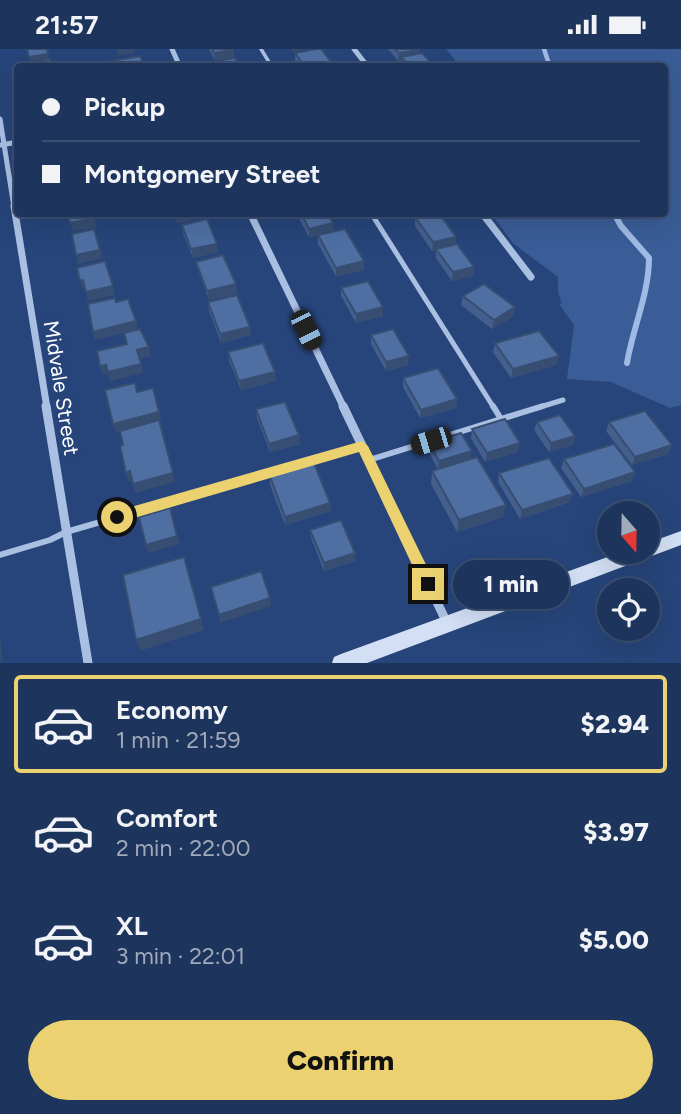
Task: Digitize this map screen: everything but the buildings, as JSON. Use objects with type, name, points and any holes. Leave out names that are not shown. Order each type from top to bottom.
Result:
[{"type":"main road","points":[[660,546],[681,538]]},
{"type":"main road","points":[[341,663],[611,564]]},
{"type":"street","points":[[354,49],[365,63]]},
{"type":"street","name":"Midvale Street","points":[[0,119],[2,145],[88,663]]},
{"type":"street","points":[[252,217],[447,624]]},
{"type":"street","points":[[485,217],[531,277]]},
{"type":"lane","points":[[374,217],[501,419]]},
{"type":"lane","points":[[369,460],[563,400]]},
{"type":"lane","points":[[0,555],[50,540],[66,532],[362,446]]},
{"type":"shaded area","points":[[446,49],[681,49],[681,405],[670,408],[611,382],[567,379],[574,325],[559,304],[562,303],[558,293],[558,277],[514,244],[493,217],[668,217],[668,63],[458,63]]},
{"type":"waterway","points":[[544,49],[549,63]]},
{"type":"waterway","points":[[616,217],[649,258],[644,298],[627,363]]},
{"type":"route","points":[[117,517],[362,446],[428,584]]}]
